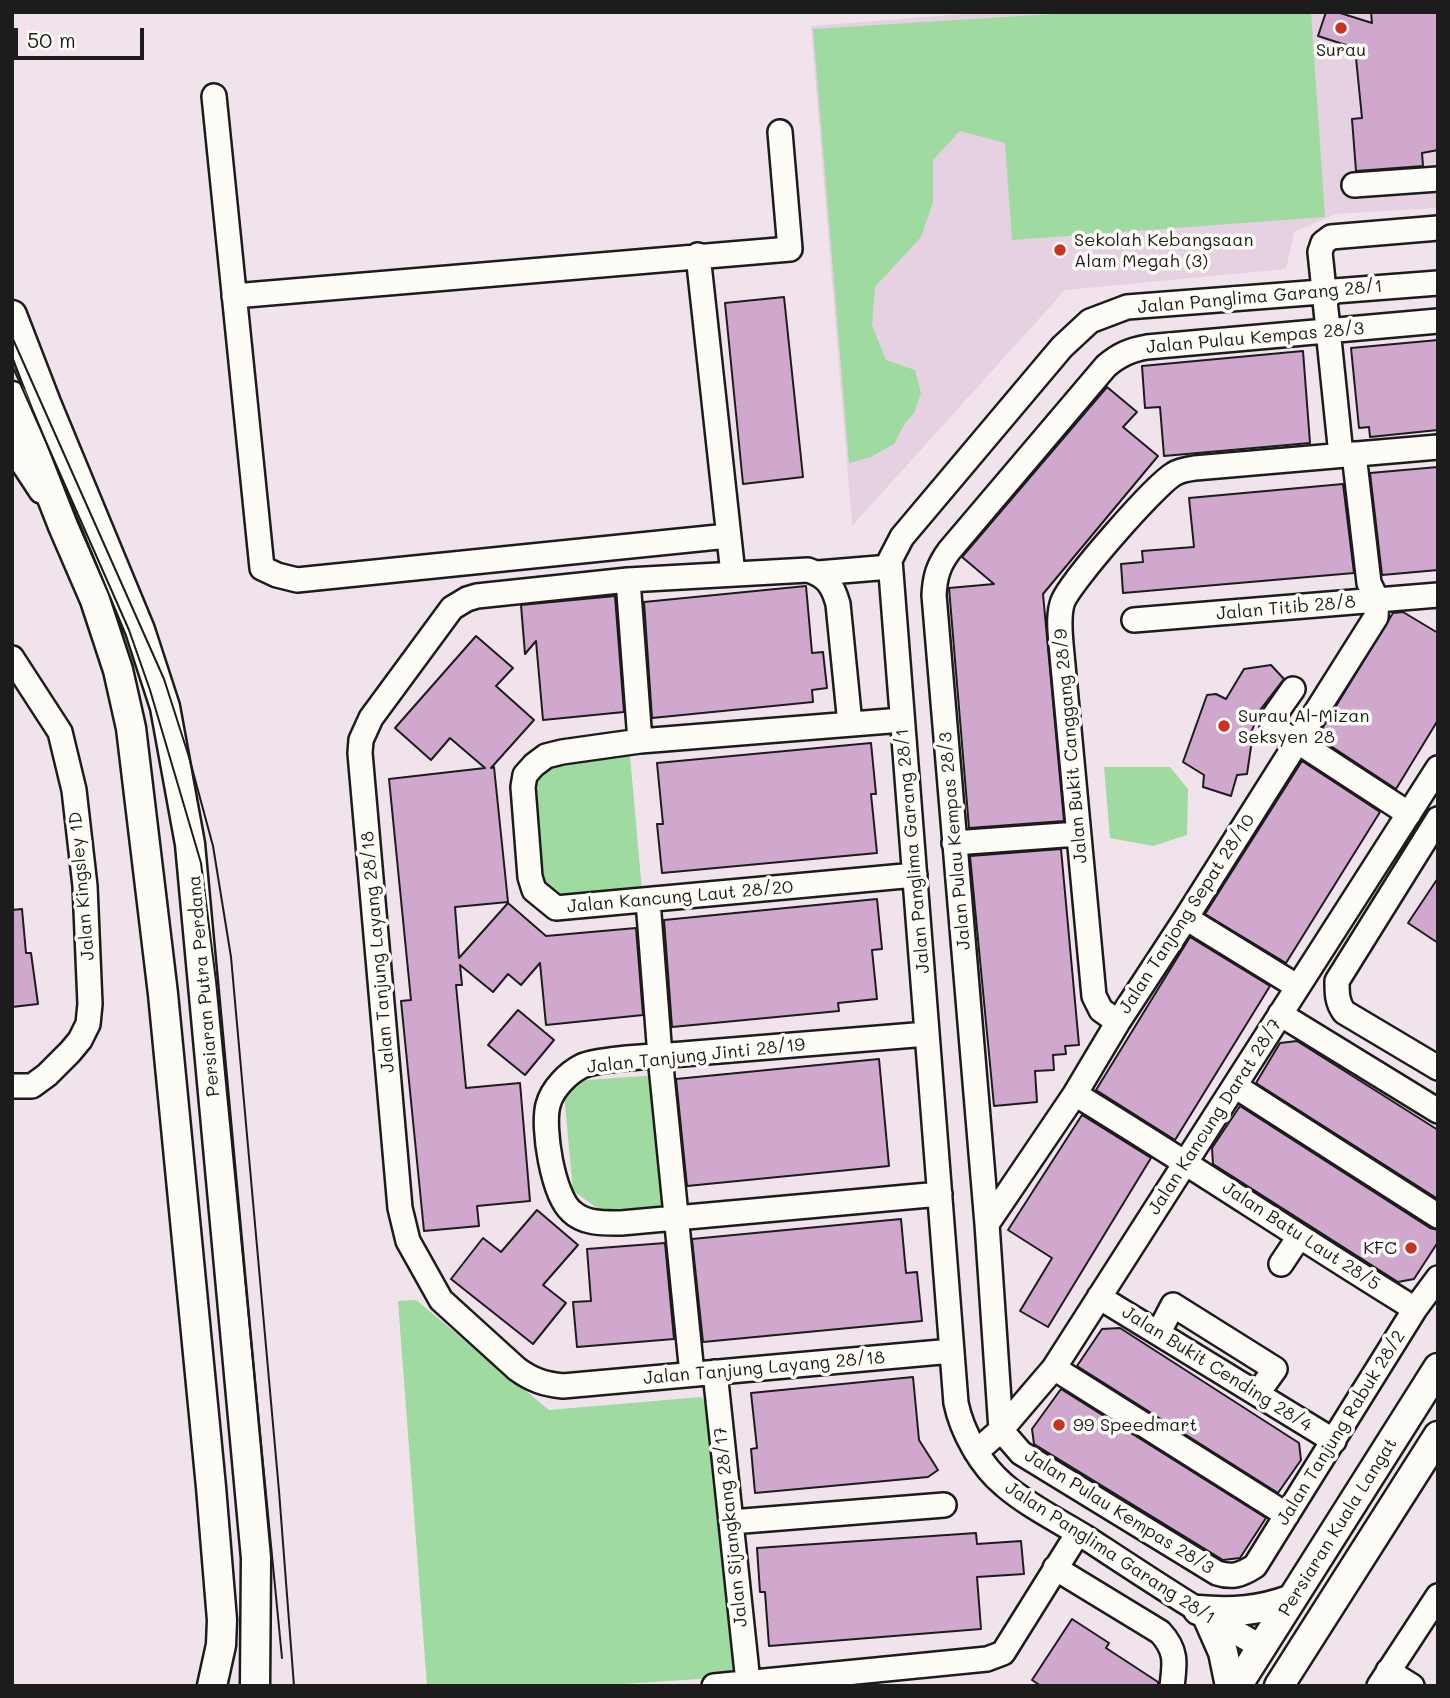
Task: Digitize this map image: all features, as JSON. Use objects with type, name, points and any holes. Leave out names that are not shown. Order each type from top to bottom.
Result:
[{"type":"main road","name":"Persiaran Putra Perdana","points":[[12,315],[140,630],[165,707],[190,844],[256,1558],[255,1686]]},
{"type":"main road","points":[[12,396],[95,600],[118,670],[131,727],[163,994],[213,1513],[222,1620],[221,1645],[212,1686]]},
{"type":"main road","name":"Persiaran Kuala Langat","points":[[1237,1686],[1438,1368]]},
{"type":"main road","name":"Persiaran Kuala Langat","points":[[1279,1686],[1438,1436]]},
{"type":"main road","points":[[1262,1647],[1272,1650],[1290,1643],[1309,1623],[1322,1603],[1344,1586]]},
{"type":"main road","points":[[1230,1686],[1223,1652],[1203,1614],[1252,1611],[1292,1599]]},
{"type":"main road","points":[[1262,1647],[1266,1658],[1263,1686]]},
{"type":"street","points":[[214,96],[261,568],[297,580],[728,536]]},
{"type":"street","points":[[234,296],[790,249],[780,132]]},
{"type":"street","points":[[1354,185],[1438,179]]},
{"type":"street","points":[[1377,600],[1369,583],[1329,332],[1320,252],[1323,243],[1331,237],[1438,228]]},
{"type":"street","points":[[698,255],[733,574]]},
{"type":"street","name":"Jalan Panglima Garang 28/1","points":[[1262,1647],[1203,1614],[1003,1485],[965,1435],[960,1419],[952,1351],[890,567],[895,548],[902,537],[1062,346],[1090,321],[1127,307],[1438,283]]},
{"type":"street","name":"Jalan Pulau Kempas 28/3","points":[[1242,1574],[1228,1577],[1217,1573],[1021,1453],[1002,1430],[934,596],[935,578],[939,564],[1117,356],[1131,349],[1147,347],[1438,321]]},
{"type":"street","points":[[12,447],[63,526]]},
{"type":"street","name":"Jalan Bukit Canggang 28/9","points":[[1118,1022],[1101,1010],[1094,996],[1059,622],[1062,603],[1073,585],[1140,506],[1176,472],[1195,468],[1438,447]]},
{"type":"street","name":"Jalan Tanjung Layang 28/18","points":[[890,567],[818,573],[808,570],[628,580],[477,596],[459,603],[445,617],[371,718],[361,740],[361,768],[400,1208],[408,1241],[441,1300],[530,1378],[545,1384],[563,1386],[952,1351]]},
{"type":"street","points":[[818,573],[827,578],[838,604],[850,724]]},
{"type":"street","points":[[628,580],[640,741]]},
{"type":"street","name":"Jalan Titib 28/8","points":[[1134,621],[1438,595]]},
{"type":"street","name":"Jalan Tanjong Sepat 28/10","points":[[987,1224],[1075,1094],[1376,617],[1377,600]]},
{"type":"street","name":"Jalan Kingsley 1D","points":[[12,659],[60,732],[74,789],[85,886],[90,1004],[88,1024],[70,1052],[32,1086],[12,1086]]},
{"type":"street","points":[[1293,689],[1272,722],[1272,728],[1297,741],[1409,814]]},
{"type":"street","name":"Jalan Kancung Laut 28/20","points":[[902,720],[640,741],[546,756],[525,775],[523,787],[530,877],[534,890],[545,901],[556,908],[564,908],[915,875]]},
{"type":"street","name":"Jalan Kancung Darat 28/7","points":[[976,1452],[1002,1430],[1054,1368],[1438,768]]},
{"type":"street","points":[[1438,819],[1337,981],[1338,1002],[1344,1012],[1438,1068]]},
{"type":"street","points":[[954,843],[1078,834]]},
{"type":"street","points":[[648,901],[660,1056],[692,1374]]},
{"type":"street","points":[[1186,918],[1298,988]]},
{"type":"street","points":[[1280,1014],[1438,1111]]},
{"type":"street","name":"Jalan Tanjung Jinti 28/19","points":[[927,1034],[660,1056],[584,1065],[569,1074],[557,1087],[548,1102],[546,1119],[554,1180],[560,1198],[572,1212],[585,1220],[603,1223],[940,1194]]},
{"type":"street","points":[[1234,1086],[1438,1216]]},
{"type":"street","name":"Jalan Batu Laut 28/5","points":[[1075,1094],[1415,1308]]},
{"type":"street","points":[[1281,1264],[1299,1237]]},
{"type":"street","name":"Jalan Tanjung Rabuk 28/2","points":[[1242,1574],[1255,1566],[1415,1308],[1438,1278]]},
{"type":"street","name":"Jalan Bukit Cending 28/4","points":[[1099,1297],[1334,1441]]},
{"type":"street","points":[[1159,1332],[1173,1305],[1275,1368],[1257,1394]]},
{"type":"street","points":[[1054,1368],[1286,1514]]},
{"type":"street","name":"Jalan Sijangkang 28/17","points":[[715,1372],[748,1682]]},
{"type":"street","points":[[731,1522],[943,1505]]},
{"type":"street","points":[[714,1686],[748,1682],[883,1678],[987,1659],[1003,1653],[1077,1533]]},
{"type":"street","points":[[1055,1568],[1160,1632],[1171,1643],[1174,1656],[1172,1686]]},
{"type":"street","points":[[1412,1686],[1383,1678],[1438,1596]]},
{"type":"shaded area","name":"Sekolah Kebangsaan Alam Megah (3)","points":[[991,12],[1438,12],[1438,208],[1335,214],[1294,232],[1286,269],[1065,290],[852,526],[811,26]]},
{"type":"green space","name":"Sekolah Kebangsaan Alam Megah (3)","points":[[1083,12],[1311,12],[1325,217],[1012,240],[1005,143],[960,131],[933,160],[933,202],[921,237],[875,287],[872,325],[886,360],[915,370],[921,393],[914,413],[905,423],[894,444],[871,457],[849,463],[813,29]]},
{"type":"green space","points":[[630,756],[642,891],[562,896],[542,882],[534,787],[549,763]]},
{"type":"green space","points":[[1104,767],[1170,767],[1188,789],[1187,835],[1153,846],[1110,838]]},
{"type":"green space","points":[[657,1075],[668,1206],[600,1210],[573,1191],[564,1094],[574,1081]]},
{"type":"green space","points":[[416,1300],[549,1410],[701,1397],[711,1407],[736,1664],[729,1677],[594,1686],[427,1686],[398,1301]]},
{"type":"building","points":[[1326,12],[1337,12],[1372,23],[1371,12],[1438,12],[1438,150],[1422,153],[1423,166],[1356,171],[1352,119],[1362,118],[1355,48],[1318,36]]},
{"type":"building","points":[[784,297],[803,477],[743,484],[725,303]]},
{"type":"building","points":[[1438,340],[1438,430],[1370,437],[1369,427],[1359,428],[1351,348]]},
{"type":"building","points":[[1303,351],[1310,443],[1164,456],[1160,407],[1145,408],[1142,366]]},
{"type":"building","points":[[1107,387],[1137,412],[1123,427],[1158,456],[1043,594],[1064,821],[969,828],[949,588],[994,584],[962,557]]},
{"type":"building","points":[[1438,467],[1438,570],[1382,575],[1370,473]]},
{"type":"building","points":[[1343,484],[1354,573],[1123,593],[1121,564],[1143,562],[1142,551],[1194,547],[1189,498]]},
{"type":"building","points":[[806,586],[812,653],[823,652],[827,688],[812,690],[813,702],[652,718],[644,602]]},
{"type":"building","points":[[615,596],[624,712],[543,720],[536,641],[525,654],[521,605]]},
{"type":"building","points":[[1403,612],[1438,633],[1438,720],[1396,789],[1317,737],[1393,613]]},
{"type":"building","points":[[476,636],[513,668],[496,686],[534,720],[491,768],[494,767],[508,902],[455,907],[459,958],[508,903],[546,936],[636,928],[643,1015],[546,1025],[540,963],[521,985],[508,974],[493,992],[460,965],[462,985],[456,985],[466,1088],[520,1083],[530,1201],[477,1206],[479,1226],[424,1231],[401,1001],[411,1000],[389,779],[485,768],[450,738],[431,760],[395,728]]},
{"type":"building","name":"Surau Al-Mizan Seksyen 28","points":[[1271,665],[1284,679],[1260,710],[1249,738],[1252,740],[1247,774],[1237,775],[1231,796],[1203,787],[1204,775],[1183,762],[1207,695],[1216,694],[1226,699],[1244,669]]},
{"type":"building","points":[[871,743],[876,794],[871,794],[877,853],[662,873],[657,824],[663,824],[657,763]]},
{"type":"building","points":[[1302,761],[1380,812],[1286,963],[1205,914]]},
{"type":"building","points":[[1061,849],[1079,1045],[1065,1046],[1066,1054],[1053,1055],[1054,1070],[1035,1071],[1037,1102],[994,1106],[970,856]]},
{"type":"building","points":[[1438,878],[1438,943],[1408,923]]},
{"type":"building","points":[[877,899],[882,949],[872,950],[877,999],[838,1003],[839,1011],[672,1027],[664,920]]},
{"type":"building","points":[[22,909],[26,953],[31,953],[38,1004],[12,1007],[12,910]]},
{"type":"building","points":[[1190,937],[1270,986],[1175,1140],[1096,1090]]},
{"type":"building","points":[[518,1010],[554,1040],[525,1075],[488,1045]]},
{"type":"building","points":[[1297,1041],[1438,1130],[1438,1199],[1256,1083],[1280,1043]]},
{"type":"building","points":[[879,1059],[889,1166],[687,1186],[676,1079]]},
{"type":"building","points":[[1240,1106],[1430,1228],[1438,1230],[1438,1242],[1414,1279],[1398,1282],[1213,1164],[1212,1148]]},
{"type":"building","points":[[1082,1115],[1151,1158],[1048,1327],[1020,1311],[1052,1258],[1008,1230]]},
{"type":"building","points":[[537,1210],[578,1245],[543,1285],[566,1303],[533,1344],[451,1279],[483,1238],[501,1252]]},
{"type":"building","points":[[901,1219],[906,1273],[917,1272],[922,1321],[703,1342],[692,1239]]},
{"type":"building","points":[[665,1243],[674,1339],[577,1347],[573,1302],[591,1301],[587,1249]]},
{"type":"building","points":[[1120,1328],[1299,1443],[1301,1460],[1278,1493],[1077,1366],[1102,1329]]},
{"type":"building","points":[[913,1377],[919,1440],[938,1470],[928,1477],[755,1493],[751,1449],[757,1448],[751,1393]]},
{"type":"building","points":[[1061,1389],[1266,1518],[1240,1558],[1223,1560],[1034,1444],[1032,1429]]},
{"type":"building","points":[[976,1533],[977,1544],[1021,1541],[1024,1574],[977,1577],[981,1629],[769,1646],[765,1592],[760,1592],[757,1548]]},
{"type":"building","points":[[1072,1619],[1109,1643],[1106,1648],[1158,1682],[1158,1686],[1041,1686],[1032,1680]]},
{"type":"tram line","points":[[12,337],[164,679],[213,846],[231,957],[294,1686]]},
{"type":"tram line","points":[[12,365],[129,630],[150,690],[201,863],[216,981],[282,1658]]},
{"type":"place","name":"Surau","points":[[1341,28]]},
{"type":"place","name":"Sekolah Kebangsaan Alam Megah (3)","points":[[1060,250]]},
{"type":"place","name":"Surau Al-Mizan Seksyen 28","points":[[1224,726]]},
{"type":"place","name":"KFC","points":[[1411,1248]]},
{"type":"place","name":"99 Speedmart","points":[[1059,1425]]}]
